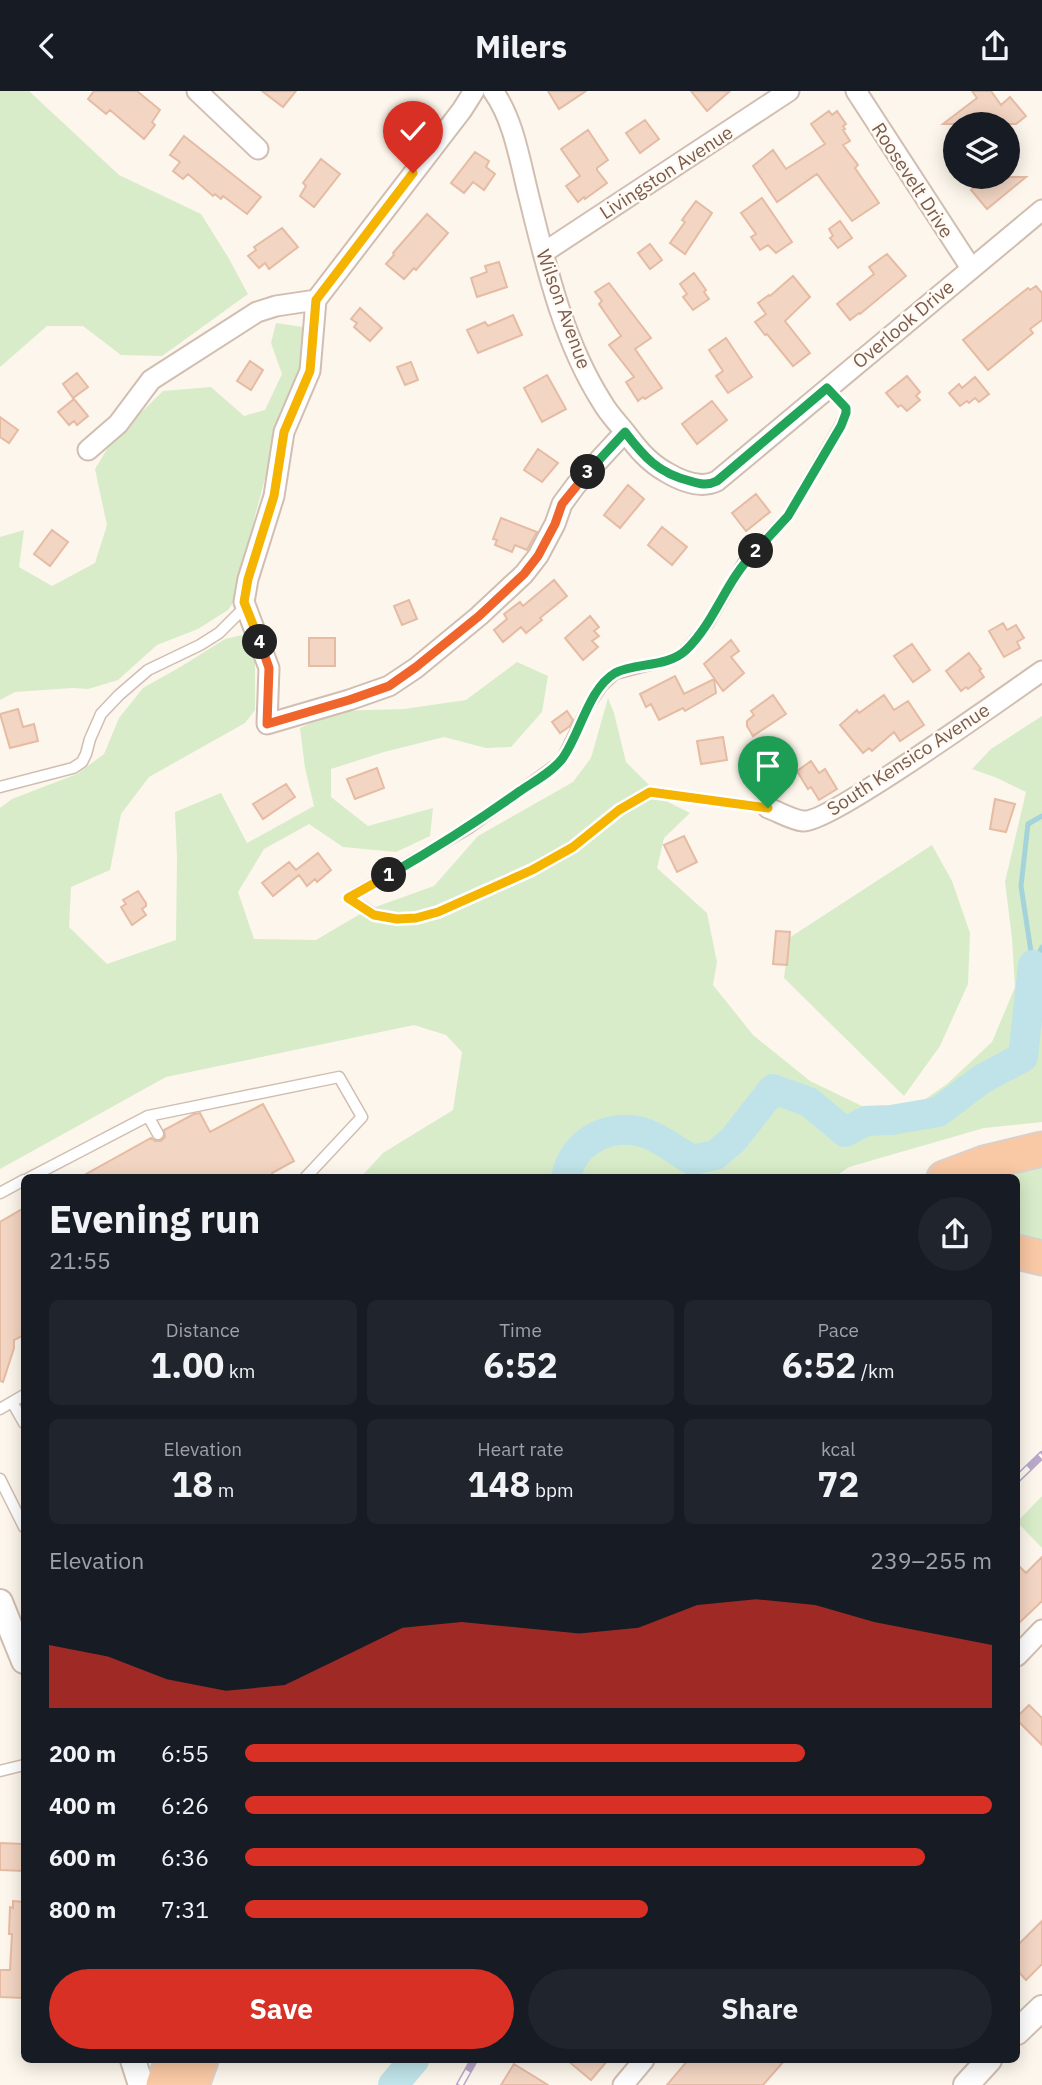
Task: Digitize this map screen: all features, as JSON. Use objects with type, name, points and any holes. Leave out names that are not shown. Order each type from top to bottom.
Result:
[{"type":"highway","points":[[955,1174],[984,1163],[1042,1149]]},
{"type":"highway","points":[[1020,1253],[1042,1258]]},
{"type":"highway","points":[[163,2085],[171,2063]]},
{"type":"highway","points":[[192,2085],[200,2063]]},
{"type":"street","points":[[474,91],[316,300],[310,371],[284,432],[274,496],[248,579],[244,602],[269,668],[267,724],[389,686],[479,616],[524,574],[538,556],[562,504],[625,432]]},
{"type":"street","name":"Wilson Avenue","points":[[493,91],[514,140],[543,253],[578,357],[602,403],[644,457],[675,477],[697,484]]},
{"type":"street","name":"Livingston Avenue","points":[[543,253],[789,91]]},
{"type":"street","name":"Roosevelt Drive","points":[[856,91],[971,268]]},
{"type":"street","points":[[201,92],[258,149]]},
{"type":"street","name":"Overlook Drive","points":[[697,484],[717,481],[1042,210]]},
{"type":"street","points":[[88,450],[118,424],[151,380],[257,312],[316,300]]},
{"type":"street","name":"South Kensico Avenue","points":[[768,808],[803,821],[814,820],[864,792],[1042,671]]},
{"type":"street","points":[[0,1602],[19,1628]]},
{"type":"street","points":[[1020,1653],[1042,1630]]},
{"type":"street","points":[[1020,2029],[1042,2008]]},
{"type":"street","points":[[134,2063],[141,2085]]},
{"type":"street","points":[[623,2085],[641,2063]]},
{"type":"street","points":[[966,2085],[986,2063]]},
{"type":"lane","points":[[768,808],[650,792],[619,810],[573,847],[532,870],[438,912],[416,918],[397,919],[374,915],[348,898],[437,848],[561,761],[586,711],[602,686],[615,674],[672,659],[683,653],[708,624],[743,563],[788,516],[841,426],[846,408],[827,388]]},
{"type":"lane","points":[[0,787],[73,768],[82,762],[101,714],[119,695],[148,670],[219,633],[246,606]]},
{"type":"lane","points":[[37,1174],[148,1116],[339,1077],[362,1117],[309,1174]]},
{"type":"lane","points":[[148,1116],[158,1134]]},
{"type":"lane","points":[[0,1193],[21,1182]]},
{"type":"lane","points":[[0,1409],[21,1397]]},
{"type":"lane","points":[[12,1402],[21,1418]]},
{"type":"lane","points":[[0,1479],[21,1521]]},
{"type":"lane","points":[[0,1771],[21,1766]]},
{"type":"green space","points":[[0,91],[29,91],[119,175],[201,214],[248,294],[162,356],[121,355],[83,326],[47,326],[0,367]]},
{"type":"green space","points":[[276,323],[303,327],[301,373],[283,411],[255,516],[240,592],[228,610],[198,629],[157,645],[118,680],[88,689],[15,692],[0,700],[0,537],[24,530],[19,567],[52,586],[95,563],[107,525],[95,469],[112,441],[163,391],[211,387],[244,416],[265,410],[282,374],[271,343]]},
{"type":"green space","points":[[242,635],[255,652],[255,710],[245,723],[149,777],[121,814],[110,870],[71,887],[69,927],[107,964],[176,940],[175,812],[221,793],[247,843],[314,806],[305,768],[300,728],[335,711],[404,709],[466,700],[517,662],[548,676],[542,712],[511,747],[486,748],[444,737],[331,769],[331,797],[368,826],[433,808],[430,836],[396,852],[343,847],[309,824],[264,849],[238,892],[254,939],[316,940],[367,910],[434,886],[478,836],[573,782],[591,758],[608,698],[626,762],[664,800],[690,813],[664,838],[657,868],[707,913],[717,962],[713,985],[753,1035],[810,1081],[862,1106],[917,1105],[947,1084],[992,1042],[1015,987],[1005,882],[1026,792],[972,769],[991,749],[1042,716],[1042,1122],[984,1128],[849,1167],[839,1174],[364,1174],[383,1153],[453,1110],[462,1052],[446,1035],[414,1025],[166,1077],[0,1169],[0,808],[12,799],[77,774],[104,754],[119,718],[143,688],[225,639]]},
{"type":"green space","points":[[932,845],[952,881],[970,933],[968,984],[940,1046],[904,1096],[784,978],[789,938]]},
{"type":"green space","points":[[1042,1162],[1042,1245],[1020,1241],[1020,1174],[995,1174]]},
{"type":"green space","points":[[1042,1496],[1042,1548],[1020,1525],[1020,1519]]},
{"type":"building","points":[[94,91],[137,91],[160,110],[152,122],[155,125],[144,139],[110,110],[106,114],[88,99]]},
{"type":"building","points":[[262,91],[296,91],[283,107]]},
{"type":"building","points":[[548,91],[586,91],[559,109]]},
{"type":"building","points":[[691,91],[730,91],[707,111]]},
{"type":"building","points":[[972,91],[991,91],[1001,105],[1010,97],[1026,116],[1020,121],[1020,112],[959,112],[977,98]]},
{"type":"building","points":[[829,111],[832,115],[837,111],[846,124],[843,130],[850,141],[843,145],[858,165],[855,168],[879,203],[852,221],[817,174],[777,202],[753,166],[773,150],[786,169],[825,144],[811,124]]},
{"type":"building","points":[[645,120],[659,139],[640,153],[626,133]]},
{"type":"building","points":[[588,130],[608,160],[597,168],[607,183],[578,202],[566,186],[580,176],[561,149]]},
{"type":"building","points":[[184,136],[261,197],[247,214],[223,196],[221,199],[215,194],[213,196],[188,174],[183,179],[173,171],[180,162],[170,155]]},
{"type":"building","points":[[475,152],[489,161],[486,167],[495,174],[484,190],[473,182],[464,193],[451,183]]},
{"type":"building","points":[[321,159],[340,174],[314,207],[300,196],[306,186],[303,183]]},
{"type":"building","points":[[972,189],[1011,189],[987,209]]},
{"type":"building","points":[[762,198],[792,242],[776,253],[768,245],[760,250],[751,237],[756,234],[741,213]]},
{"type":"building","points":[[696,201],[712,213],[685,254],[670,243]]},
{"type":"building","points":[[427,214],[448,233],[416,270],[414,268],[404,279],[386,264]]},
{"type":"building","points":[[840,221],[852,238],[838,248],[830,238],[833,236],[829,229]]},
{"type":"building","points":[[282,228],[298,247],[269,269],[265,263],[259,268],[248,256],[256,250],[254,247]]},
{"type":"building","points":[[650,244],[662,260],[650,269],[638,253]]},
{"type":"building","points":[[887,254],[906,276],[850,320],[837,304],[874,274],[869,267]]},
{"type":"building","points":[[499,262],[507,287],[477,297],[471,278],[487,272],[485,266]]},
{"type":"building","points":[[694,273],[709,299],[693,310],[683,297],[687,294],[680,284]]},
{"type":"building","points":[[793,276],[810,297],[785,321],[810,353],[793,366],[755,322],[766,314],[758,303]]},
{"type":"building","points":[[609,283],[651,338],[635,349],[662,388],[638,401],[626,382],[634,377],[609,345],[621,336],[599,304],[602,301],[595,292]]},
{"type":"building","points":[[1036,286],[1042,293],[1042,320],[1030,329],[1033,333],[988,370],[963,340],[1028,288],[1030,290]]},
{"type":"building","points":[[360,308],[382,328],[370,341],[354,327],[357,323],[351,319]]},
{"type":"building","points":[[513,315],[522,335],[478,353],[467,330],[485,322],[488,326]]},
{"type":"building","points":[[726,338],[752,377],[728,393],[716,376],[723,371],[709,350]]},
{"type":"building","points":[[250,361],[263,370],[251,390],[237,381]]},
{"type":"building","points":[[411,362],[418,380],[405,385],[397,367]]},
{"type":"building","points":[[77,373],[88,387],[73,398],[63,384]]},
{"type":"building","points":[[547,375],[566,409],[542,422],[524,388]]},
{"type":"building","points":[[907,376],[920,392],[916,396],[920,400],[907,411],[901,405],[898,407],[886,393]]},
{"type":"building","points":[[975,377],[989,394],[979,402],[975,398],[960,406],[949,393],[959,384],[962,388]]},
{"type":"building","points":[[74,399],[88,416],[77,425],[74,421],[69,425],[58,412]]},
{"type":"building","points":[[712,401],[727,420],[697,444],[682,424]]},
{"type":"building","points":[[0,417],[18,430],[9,443],[0,437]]},
{"type":"building","points":[[538,449],[558,463],[542,482],[524,470]]},
{"type":"building","points":[[628,485],[644,499],[620,528],[604,515]]},
{"type":"building","points":[[756,494],[770,512],[746,531],[732,513]]},
{"type":"building","points":[[501,518],[537,532],[527,550],[515,545],[512,552],[495,545],[497,540],[493,539]]},
{"type":"building","points":[[662,527],[687,547],[672,565],[648,545]]},
{"type":"building","points":[[52,530],[68,542],[50,566],[34,554]]},
{"type":"building","points":[[554,580],[567,596],[526,633],[521,627],[503,642],[494,630],[507,619],[504,614],[520,602],[523,606]]},
{"type":"building","points":[[409,600],[417,619],[402,625],[394,606]]},
{"type":"building","points":[[590,616],[599,627],[594,631],[599,636],[592,641],[598,647],[583,660],[565,638]]},
{"type":"building","points":[[1003,623],[1007,630],[1016,625],[1024,638],[1017,642],[1020,648],[1004,657],[989,631]]},
{"type":"building","points":[[309,638],[335,638],[335,666],[309,666]]},
{"type":"building","points":[[731,640],[739,651],[731,657],[744,673],[723,691],[704,664]]},
{"type":"building","points":[[912,644],[930,670],[913,682],[894,656]]},
{"type":"building","points":[[969,653],[984,677],[961,691],[946,671]]},
{"type":"building","points":[[675,676],[684,694],[714,679],[716,693],[685,711],[683,708],[659,720],[651,704],[646,707],[640,694]]},
{"type":"building","points":[[773,695],[786,714],[753,736],[747,726],[747,721],[754,715],[751,711]]},
{"type":"building","points":[[884,695],[894,710],[908,701],[924,725],[900,741],[894,732],[872,751],[869,748],[863,753],[840,725],[857,710],[859,713]]},
{"type":"building","points":[[18,709],[23,727],[34,724],[38,741],[10,748],[0,714]]},
{"type":"building","points":[[567,711],[573,720],[570,726],[560,733],[552,722]]},
{"type":"building","points":[[723,737],[727,760],[701,764],[697,741]]},
{"type":"building","points":[[775,760],[782,774],[769,780],[762,767]]},
{"type":"building","points":[[811,761],[819,773],[825,769],[837,789],[819,800],[811,787],[808,789],[797,771]]},
{"type":"building","points":[[377,768],[384,788],[355,799],[347,779]]},
{"type":"building","points":[[286,784],[295,797],[263,819],[253,804]]},
{"type":"building","points":[[995,799],[1015,804],[1006,832],[990,829]]},
{"type":"building","points":[[684,836],[697,862],[677,872],[664,845]]},
{"type":"building","points":[[318,853],[331,870],[317,882],[315,879],[307,886],[299,875],[273,896],[262,883],[289,862],[296,870]]},
{"type":"building","points":[[138,891],[146,903],[142,909],[146,915],[132,925],[121,907],[126,904],[123,900]]},
{"type":"building","points":[[776,931],[790,932],[787,965],[773,964]]},
{"type":"building","points":[[263,1104],[294,1161],[272,1174],[86,1174],[151,1138],[161,1141],[165,1137],[164,1130],[194,1114],[200,1113],[210,1132]]},
{"type":"building","points":[[21,1210],[21,1336],[14,1340],[3,1382],[0,1381],[0,1222]]},
{"type":"building","points":[[1042,1557],[1042,1601],[1020,1622],[1020,1567],[1026,1573]]},
{"type":"building","points":[[1029,1705],[1042,1718],[1042,1745],[1020,1723],[1020,1714]]},
{"type":"building","points":[[0,1843],[21,1844],[21,1871],[0,1870]]},
{"type":"building","points":[[13,1901],[21,1902],[21,1998],[0,1997],[0,1970],[10,1970],[10,1907],[13,1908]]},
{"type":"building","points":[[1042,1921],[1042,1964],[1026,1980],[1020,1973],[1020,1943]]},
{"type":"building","points":[[571,2063],[605,2063],[591,2080]]},
{"type":"building","points":[[685,2063],[782,2063],[763,2085],[667,2085]]},
{"type":"building","points":[[514,2064],[548,2085],[501,2085]]},
{"type":"waterway","points":[[1033,965],[1021,886],[1028,824],[1042,816]]},
{"type":"waterway","points":[[1033,965],[1042,947]]},
{"type":"waterway","points":[[567,1174],[570,1164],[586,1143],[597,1136],[623,1130],[650,1135],[692,1160],[715,1155],[733,1140],[773,1089],[809,1102],[845,1132],[866,1121],[891,1120],[938,1112],[982,1079],[1023,1057],[1033,965]]},
{"type":"waterway","points":[[393,2085],[411,2063]]},
{"type":"railway","points":[[1020,1476],[1042,1455]]},
{"type":"railway","points":[[460,2085],[472,2063]]},
{"type":"route","points":[[413,173],[316,300],[310,371],[284,432],[274,496],[248,579],[244,602],[255,625],[269,668],[267,724],[389,686],[479,616],[524,574],[538,556],[562,504],[625,432],[644,457],[656,466],[675,477],[702,485],[717,481],[827,388],[846,408],[846,413],[806,489],[788,516],[743,563],[708,624],[683,653],[672,659],[615,674],[602,686],[586,711],[561,761],[437,848],[348,898],[374,915],[397,919],[416,918],[438,912],[532,870],[573,847],[619,810],[650,792],[768,808]]}]
